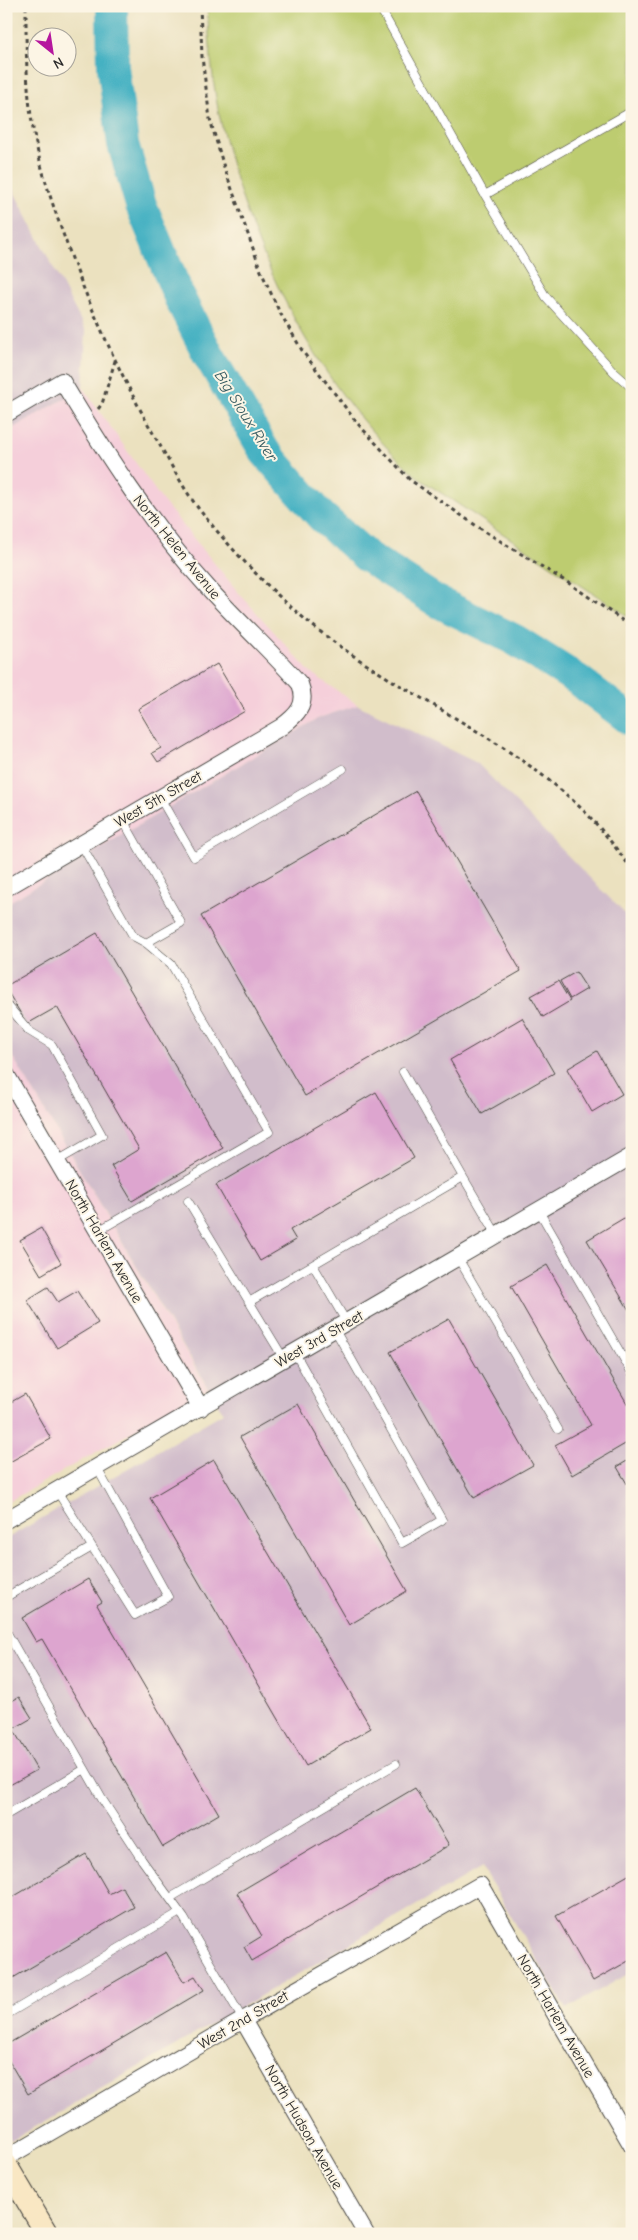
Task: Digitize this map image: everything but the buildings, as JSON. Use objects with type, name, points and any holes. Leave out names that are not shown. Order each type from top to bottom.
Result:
[{"type":"main road","points":[[6,2165],[46,2234]]},
{"type":"street","name":"North Helen Avenue","points":[[6,414],[62,381],[87,424],[138,500],[176,550],[210,590],[300,684],[303,702]]},
{"type":"street","name":"West 5th Street","points":[[6,888],[281,727],[300,711],[303,702]]},
{"type":"street","name":"North Harlem Avenue","points":[[6,1074],[201,1408]]},
{"type":"street","name":"West 3rd Street","points":[[6,1520],[632,1156]]},
{"type":"street","name":"North Harlem Avenue","points":[[480,1885],[632,2146]]},
{"type":"street","name":"West 2nd Street","points":[[6,2158],[480,1885]]},
{"type":"street","name":"North Hudson Avenue","points":[[243,2020],[366,2234]]},
{"type":"lane","points":[[379,6],[485,195],[546,297],[614,372],[632,388]]},
{"type":"lane","points":[[485,195],[632,111]]},
{"type":"lane","points":[[160,798],[194,857],[343,769]]},
{"type":"lane","points":[[123,820],[181,923],[146,943]]},
{"type":"lane","points":[[81,844],[133,936],[146,943],[171,964],[269,1132],[98,1231]]},
{"type":"lane","points":[[6,1008],[9,1007],[29,1031],[52,1045],[102,1135],[57,1161]]},
{"type":"lane","points":[[403,1072],[497,1235]]},
{"type":"lane","points":[[249,1302],[462,1177]]},
{"type":"lane","points":[[188,1201],[249,1302],[290,1356],[402,1543],[442,1520],[341,1326],[313,1265]]},
{"type":"lane","points":[[539,1211],[632,1373]]},
{"type":"lane","points":[[458,1258],[558,1429]]},
{"type":"lane","points":[[57,1491],[135,1614],[168,1596],[97,1468]]},
{"type":"lane","points":[[6,1597],[92,1547]]},
{"type":"lane","points":[[6,1631],[85,1769],[121,1827],[180,1912],[243,2020]]},
{"type":"lane","points":[[170,1898],[396,1764]]},
{"type":"lane","points":[[6,1815],[85,1769]]},
{"type":"lane","points":[[6,2015],[180,1912]]},
{"type":"path","points":[[26,6],[27,78],[34,133],[44,177],[62,231],[91,307],[139,410],[200,512],[286,603],[335,643],[381,675],[516,758],[557,787],[586,813],[632,869]]},
{"type":"path","points":[[200,6],[202,57],[210,119],[223,164],[262,271],[279,311],[303,352],[358,424],[410,480],[484,531],[570,584],[632,627]]},
{"type":"path","points":[[87,424],[102,404],[115,361]]},
{"type":"shaded area","points":[[6,176],[86,331],[83,388],[6,432]]},
{"type":"shaded area","points":[[83,388],[162,500],[239,593],[309,671],[358,705],[319,718],[6,904],[6,432]]},
{"type":"shaded area","points":[[358,705],[477,763],[632,921],[632,1972],[566,2009],[482,1867],[11,2141],[6,2132],[6,1539],[223,1413],[6,1045],[6,904],[319,718]]},
{"type":"shaded area","points":[[6,1045],[208,1389],[6,1503]]},
{"type":"green space","points":[[207,6],[632,6],[632,619],[420,479],[384,444],[351,405],[321,363],[294,319],[271,272],[251,224],[235,176],[216,97]]},
{"type":"waterway","name":"Big Sioux River","points":[[112,6],[113,67],[123,144],[141,205],[180,299],[208,354],[265,452],[322,517],[366,556],[438,602],[515,640],[578,680],[632,721]]}]
